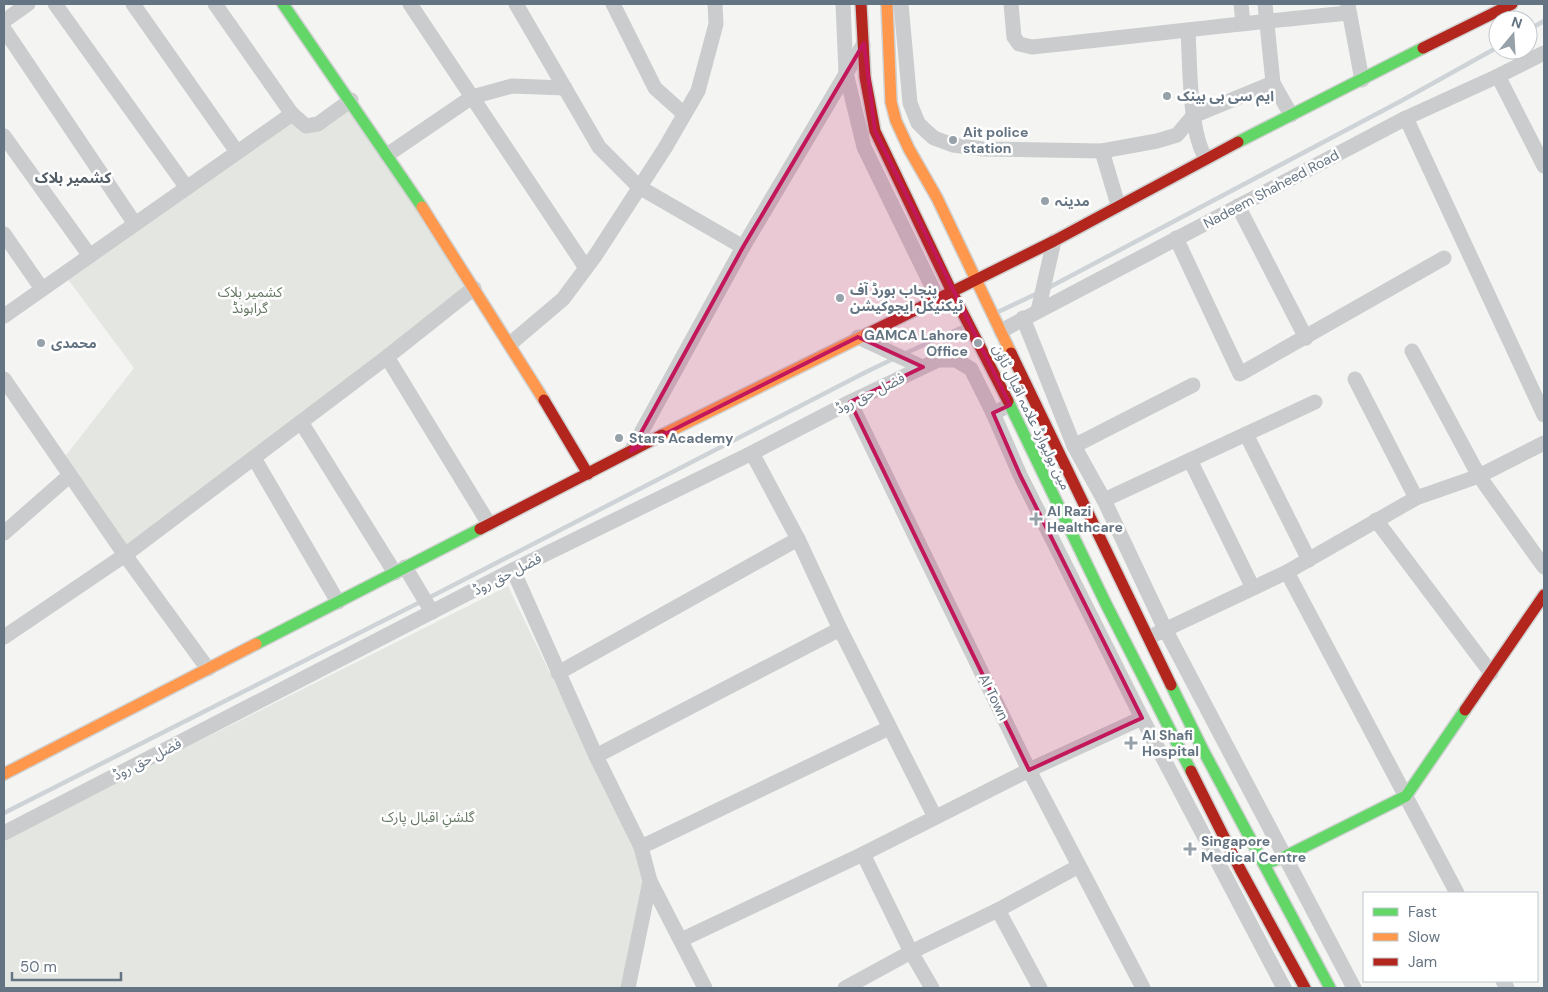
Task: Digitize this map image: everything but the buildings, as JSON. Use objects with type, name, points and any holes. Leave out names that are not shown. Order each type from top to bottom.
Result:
[{"type":"main road","points":[[284,4],[351,100],[474,288],[588,474]]},
{"type":"main road","name":"مین بولیوارڈ علامہ اقبال ٹاؤن","points":[[861,4],[865,77],[875,131],[1110,612],[1240,869],[1305,988]]},
{"type":"main road","points":[[887,4],[890,102],[896,121],[909,150],[937,198],[976,279]]},
{"type":"main road","points":[[4,774],[631,451],[858,337],[938,299],[955,297],[976,279],[1054,241],[1206,158],[1362,80],[1486,10],[1512,4]]},
{"type":"main road","name":"مین بولیوارڈ علامہ اقبال ٹاؤن","points":[[976,279],[1203,750],[1330,988]]},
{"type":"main road","points":[[1264,864],[1406,796],[1544,595]]},
{"type":"street","points":[[4,21],[28,4]]},
{"type":"street","points":[[55,4],[187,188]]},
{"type":"street","points":[[133,4],[237,152]]},
{"type":"street","points":[[215,4],[292,114],[306,126],[318,124],[351,100]]},
{"type":"street","points":[[410,4],[586,268]]},
{"type":"street","points":[[516,4],[600,147],[640,187],[742,247]]},
{"type":"street","points":[[613,4],[655,88],[684,114]]},
{"type":"street","points":[[510,344],[563,299],[640,187],[698,91],[716,24],[715,4]]},
{"type":"street","points":[[842,4],[846,73],[864,147],[938,299]]},
{"type":"street","points":[[901,4],[910,103],[918,123],[926,131],[943,142],[963,147],[1102,151],[1156,141],[1177,135],[1193,116],[1273,82]]},
{"type":"street","points":[[1011,4],[1014,37],[1019,44],[1032,47],[1188,31],[1349,8],[1362,80]]},
{"type":"street","points":[[1241,4],[1244,23]]},
{"type":"street","points":[[1264,4],[1273,82],[1291,115]]},
{"type":"street","points":[[4,29],[135,224]]},
{"type":"street","points":[[1188,31],[1193,116],[1200,150],[1206,158]]},
{"type":"street","points":[[631,451],[742,247],[864,43]]},
{"type":"street","name":"Nadeem Shaheed Road","points":[[999,327],[1023,318],[1039,307],[1406,118],[1544,53]]},
{"type":"street","points":[[1498,76],[1544,166]]},
{"type":"street","points":[[387,155],[472,96],[512,86],[565,88]]},
{"type":"street","points":[[4,316],[292,114]]},
{"type":"street","points":[[1406,118],[1544,415]]},
{"type":"street","points":[[909,150],[926,131]]},
{"type":"street","points":[[4,136],[90,256]]},
{"type":"street","points":[[1102,151],[1118,205]]},
{"type":"street","points":[[1238,206],[1306,338]]},
{"type":"street","points":[[4,234],[42,289]]},
{"type":"street","points":[[1176,238],[1240,374],[1444,258]]},
{"type":"street","points":[[1039,307],[1054,241]]},
{"type":"street","points":[[4,637],[125,555],[387,357],[474,288]]},
{"type":"street","points":[[1023,318],[1074,446],[1104,500],[1165,629],[1354,988]]},
{"type":"street","points":[[858,337],[922,367]]},
{"type":"street","points":[[1412,351],[1479,476],[1544,567]]},
{"type":"street","points":[[387,357],[489,524]]},
{"type":"street","name":"فضل حق روڈ","points":[[4,833],[430,609],[752,453],[922,367],[938,360],[956,360],[970,369],[975,376],[994,414],[1020,475],[1142,718],[1284,988]]},
{"type":"street","points":[[4,379],[69,476],[208,669]]},
{"type":"street","points":[[1355,379],[1416,498]]},
{"type":"street","points":[[1074,446],[1193,385]]},
{"type":"street","name":"AI Town","points":[[850,402],[1029,770],[1143,988]]},
{"type":"street","points":[[1104,500],[1314,402]]},
{"type":"street","points":[[994,414],[1010,405]]},
{"type":"street","points":[[301,422],[400,570],[418,588],[430,609]]},
{"type":"street","points":[[1246,434],[1309,560]]},
{"type":"street","points":[[1148,639],[1165,629],[1287,572],[1416,498],[1479,476],[1544,443]]},
{"type":"street","points":[[752,453],[798,538],[840,630],[935,817]]},
{"type":"street","points":[[254,458],[338,602]]},
{"type":"street","points":[[1190,460],[1253,588]]},
{"type":"street","points":[[4,533],[69,476]]},
{"type":"street","points":[[1376,520],[1492,673]]},
{"type":"street","points":[[558,673],[798,538]]},
{"type":"street","points":[[513,570],[596,756],[641,847],[650,881],[705,988]]},
{"type":"street","points":[[1287,572],[1456,892]]},
{"type":"street","points":[[596,756],[840,630]]},
{"type":"street","points":[[681,940],[864,854],[1029,770],[1142,718]]},
{"type":"street","points":[[641,847],[889,728]]},
{"type":"street","points":[[864,854],[912,952],[932,988]]},
{"type":"street","points":[[845,988],[912,952],[998,910],[1078,866]]},
{"type":"street","points":[[628,988],[650,881]]},
{"type":"street","points":[[998,910],[1040,988]]},
{"type":"highlighted area","points":[[864,43],[875,131],[1010,405],[993,413],[1020,475],[1142,718],[1029,770],[850,402],[923,367],[858,337],[631,451],[743,247]]},
{"type":"green space","name":"کشمیر بلاک ﮔﺮﺍﮨﻮﻧﮉ","points":[[351,100],[474,288],[125,555],[60,463],[134,368],[64,274],[292,114],[306,126]]},
{"type":"green space","name":"گلشنِ اقبال پارک","points":[[508,586],[650,881],[628,988],[4,988],[4,839]]},
{"type":"waterway","points":[[1538,24],[1544,21]]},
{"type":"waterway","points":[[1048,288],[1401,101],[1488,53]]},
{"type":"waterway","points":[[998,312],[1038,293]]},
{"type":"waterway","points":[[904,354],[963,327]]},
{"type":"waterway","points":[[4,813],[895,358]]},
{"type":"traffic: fast","points":[[283,4],[422,207]]},
{"type":"traffic: fast","points":[[1238,142],[1423,48]]},
{"type":"traffic: fast","points":[[1008,401],[1106,604],[1191,771]]},
{"type":"traffic: fast","points":[[256,644],[480,529]]},
{"type":"traffic: fast","points":[[1171,685],[1203,750],[1330,988]]},
{"type":"traffic: fast","points":[[1264,864],[1284,857],[1406,796],[1465,710]]},
{"type":"traffic: slow","points":[[887,4],[891,102],[896,121],[909,149],[937,198],[1011,353]]},
{"type":"traffic: slow","points":[[422,207],[544,400]]},
{"type":"traffic: slow","points":[[662,435],[867,334]]},
{"type":"traffic: slow","points":[[4,774],[256,644]]},
{"type":"traffic: jam","points":[[861,4],[865,77],[875,131],[952,292],[1008,401]]},
{"type":"traffic: jam","points":[[1423,48],[1512,4]]},
{"type":"traffic: jam","points":[[867,334],[1054,241],[1238,142]]},
{"type":"traffic: jam","points":[[1011,353],[1171,685]]},
{"type":"traffic: jam","points":[[544,400],[588,474]]},
{"type":"traffic: jam","points":[[480,529],[662,435]]},
{"type":"traffic: jam","points":[[1465,710],[1544,595]]},
{"type":"traffic: jam","points":[[1191,771],[1240,869],[1305,988]]},
{"type":"place","name":"ایم سی بی بینک","points":[[1167,96]]},
{"type":"place","name":"Ait police station","points":[[953,140]]},
{"type":"place","name":"مدینہ","points":[[1045,201]]},
{"type":"place","name":"پنجاب بورڈ آف ٹیکنیکل ایجوکیشن","points":[[840,298]]},
{"type":"place","name":"محمدی","points":[[41,343]]},
{"type":"place","name":"GAMCA Lahore Office","points":[[978,343]]},
{"type":"place","name":"Stars Academy","points":[[619,438]]},
{"type":"place","name":"Al Razi Healthcare","points":[[1036,519]]},
{"type":"place","name":"Al Shafi Hospital","points":[[1131,743]]},
{"type":"place","name":"Singapore Medical Centre","points":[[1190,849]]},
{"type":"district","name":"کشمیر بلاک","points":[[73,178]]}]
